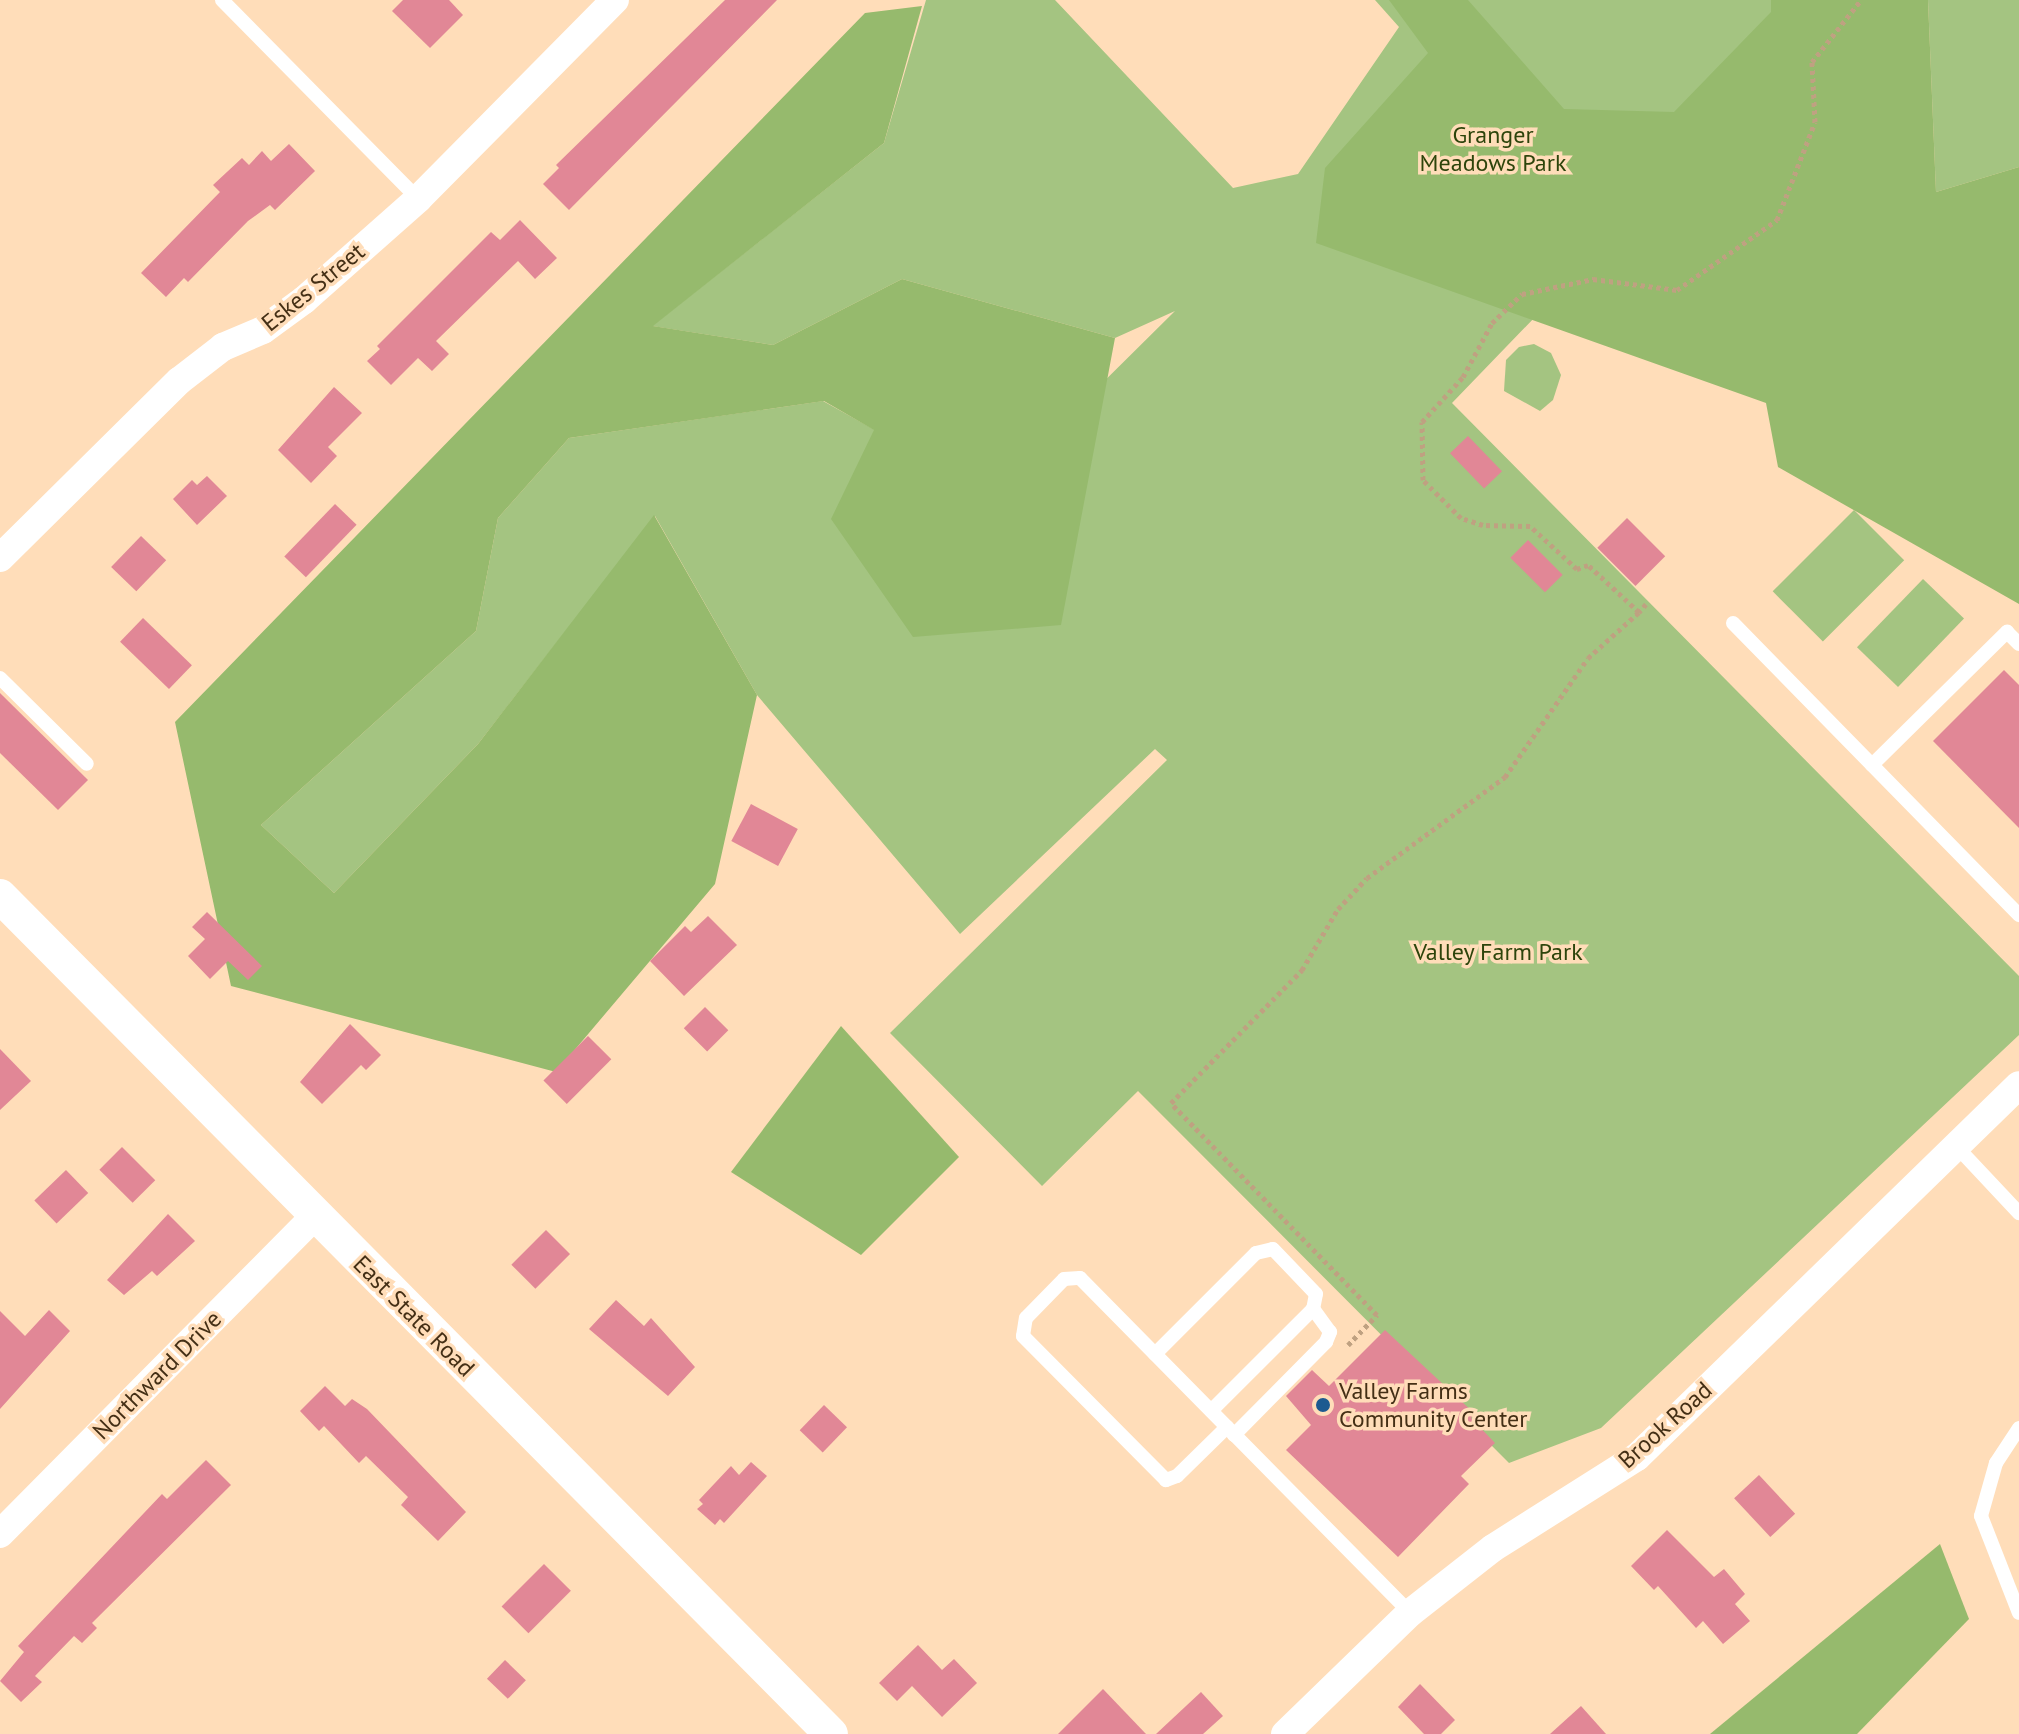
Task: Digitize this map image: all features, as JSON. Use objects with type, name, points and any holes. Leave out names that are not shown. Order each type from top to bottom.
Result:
[{"type":"street","name":"Eskes Street","points":[[0,558],[179,381],[223,347],[263,330],[304,300],[418,199],[615,0]]},
{"type":"street","name":"East State Road","points":[[0,896],[831,1734]]},
{"type":"street","name":"Brook Road","points":[[1285,1734],[1410,1613],[1493,1548],[1637,1457],[2019,1085]]},
{"type":"street","name":"Northward Drive","points":[[0,1534],[315,1216]]},
{"type":"lane","points":[[222,0],[418,199]]},
{"type":"lane","points":[[1733,623],[1872,765],[2015,904]]},
{"type":"lane","points":[[1872,765],[2007,632],[2019,644]]},
{"type":"lane","points":[[0,678],[87,764]]},
{"type":"lane","points":[[1957,1147],[2019,1213]]},
{"type":"lane","points":[[1155,1354],[1256,1253],[1273,1249],[1316,1294],[1313,1309],[1211,1411]]},
{"type":"lane","points":[[1313,1309],[1330,1332],[1326,1342],[1231,1431],[1177,1476],[1166,1480],[1023,1336],[1026,1318],[1064,1279],[1080,1278],[1231,1431],[1410,1613]]},
{"type":"lane","points":[[2019,1428],[1996,1463],[1981,1516],[2019,1613]]},
{"type":"path","points":[[1639,612],[1588,565],[1577,569],[1530,526],[1483,525],[1461,518],[1423,480],[1422,422],[1463,377],[1492,323],[1522,294],[1593,279],[1677,290],[1777,220],[1815,122],[1812,62],[1861,0]]},
{"type":"path","points":[[1171,1103],[1302,970],[1338,909],[1367,878],[1505,777],[1588,658],[1646,604]]},
{"type":"green space","name":"Valley Farm Park","points":[[926,0],[1055,0],[1233,188],[1298,174],[1399,27],[1375,0],[1841,0],[1452,403],[2019,976],[2019,1035],[1601,1428],[1509,1463],[1138,1091],[1042,1186],[890,1033],[1167,760],[1155,749],[960,934],[757,695],[655,516],[478,744],[334,893],[261,825],[476,631],[498,518],[569,438],[823,401],[875,430],[946,538],[1175,311],[1115,338],[902,279],[773,345],[652,326],[884,143]]},
{"type":"green space","name":"Granger Meadows Park","points":[[1389,0],[1468,0],[1564,109],[1674,112],[1771,12],[1771,0],[1928,0],[1936,192],[2019,167],[2019,604],[1778,467],[1766,403],[1316,243],[1325,168],[1428,53]]},
{"type":"green space","points":[[1928,0],[2019,0],[2019,167],[1936,192]]},
{"type":"green space","points":[[922,6],[884,143],[653,326],[773,345],[902,279],[1115,338],[1061,625],[913,637],[831,519],[874,430],[824,401],[569,438],[498,518],[476,631],[261,825],[334,893],[478,744],[654,515],[757,695],[715,884],[556,1072],[231,986],[175,722],[865,13]]},
{"type":"green space","points":[[1534,344],[1551,353],[1561,375],[1553,400],[1540,411],[1504,391],[1506,360],[1519,347]]},
{"type":"green space","points":[[1854,510],[1904,560],[1823,642],[1773,591]]},
{"type":"green space","points":[[1923,579],[1964,619],[1898,687],[1857,647]]},
{"type":"green space","points":[[841,1026],[959,1157],[861,1255],[731,1172]]},
{"type":"green space","points":[[1940,1544],[1969,1619],[1857,1734],[1710,1734]]},
{"type":"building","points":[[403,0],[449,0],[463,15],[430,48],[392,11]]},
{"type":"building","points":[[725,0],[777,0],[569,210],[543,184],[559,168],[556,165]]},
{"type":"building","points":[[289,144],[315,171],[275,210],[270,205],[248,221],[188,282],[184,278],[166,297],[141,273],[220,192],[213,185],[242,158],[249,165],[262,151],[271,161]]},
{"type":"building","points":[[520,220],[557,258],[535,279],[518,261],[436,341],[449,354],[432,371],[418,358],[391,385],[367,361],[380,349],[377,346],[491,232],[500,240]]},
{"type":"building","points":[[334,387],[362,413],[328,447],[337,456],[311,483],[278,450]]},
{"type":"building","points":[[1468,436],[1502,471],[1484,489],[1450,453]]},
{"type":"building","points":[[207,476],[227,496],[197,525],[173,499],[192,480],[197,485]]},
{"type":"building","points":[[335,504],[357,525],[306,577],[284,557]]},
{"type":"building","points":[[1627,518],[1665,556],[1635,586],[1597,548]]},
{"type":"building","points":[[141,536],[166,560],[136,591],[111,567]]},
{"type":"building","points":[[1528,540],[1563,575],[1545,592],[1510,558]]},
{"type":"building","points":[[143,618],[192,665],[169,689],[120,642]]},
{"type":"building","points":[[2004,670],[2019,685],[2019,828],[1933,741]]},
{"type":"building","points":[[0,693],[88,780],[58,810],[0,753]]},
{"type":"building","points":[[751,804],[798,829],[778,866],[731,841]]},
{"type":"building","points":[[207,912],[262,966],[248,980],[228,961],[210,979],[188,956],[205,939],[192,927]]},
{"type":"building","points":[[708,916],[737,945],[684,996],[650,961],[685,926],[691,932]]},
{"type":"building","points":[[705,1007],[728,1030],[707,1052],[684,1028]]},
{"type":"building","points":[[350,1024],[381,1055],[366,1070],[361,1065],[322,1104],[300,1082]]},
{"type":"building","points":[[588,1036],[611,1059],[567,1104],[543,1081]]},
{"type":"building","points":[[0,1049],[31,1081],[0,1110]]},
{"type":"building","points":[[122,1147],[155,1180],[133,1203],[99,1170]]},
{"type":"building","points":[[66,1170],[88,1193],[57,1224],[34,1201]]},
{"type":"building","points":[[168,1214],[195,1241],[157,1276],[152,1271],[124,1295],[107,1280]]},
{"type":"building","points":[[546,1230],[570,1254],[535,1289],[511,1265]]},
{"type":"building","points":[[616,1300],[644,1326],[651,1318],[695,1367],[668,1396],[589,1329]]},
{"type":"building","points":[[49,1310],[70,1331],[0,1409],[0,1311],[25,1336]]},
{"type":"building","points":[[1385,1330],[1475,1414],[1471,1418],[1495,1443],[1461,1476],[1469,1484],[1398,1557],[1286,1450],[1311,1425],[1286,1396],[1312,1370],[1329,1386]]},
{"type":"building","points":[[325,1386],[345,1406],[352,1399],[367,1409],[466,1512],[438,1541],[401,1505],[408,1497],[366,1456],[359,1463],[324,1426],[319,1431],[300,1411]]},
{"type":"building","points":[[824,1405],[847,1427],[823,1452],[800,1430]]},
{"type":"building","points":[[206,1460],[231,1485],[92,1623],[97,1628],[82,1643],[74,1636],[35,1676],[42,1682],[21,1702],[0,1681],[24,1652],[18,1646],[162,1494],[167,1499]]},
{"type":"building","points":[[751,1462],[767,1476],[724,1523],[720,1519],[715,1525],[697,1509],[703,1504],[699,1500],[731,1466],[739,1475]]},
{"type":"building","points":[[1759,1475],[1795,1514],[1770,1537],[1734,1498]]},
{"type":"building","points":[[1667,1530],[1714,1577],[1724,1569],[1745,1594],[1735,1604],[1750,1621],[1723,1644],[1703,1621],[1696,1628],[1658,1586],[1654,1590],[1631,1566]]},
{"type":"building","points":[[544,1564],[571,1591],[528,1633],[502,1606]]},
{"type":"building","points":[[918,1645],[942,1670],[954,1659],[977,1683],[942,1717],[912,1686],[897,1701],[879,1683]]},
{"type":"building","points":[[505,1660],[526,1680],[508,1699],[487,1679]]},
{"type":"building","points":[[1420,1684],[1455,1720],[1441,1734],[1424,1734],[1398,1707]]},
{"type":"building","points":[[1103,1689],[1146,1734],[1058,1734]]},
{"type":"building","points":[[1201,1692],[1223,1716],[1203,1734],[1156,1734]]},
{"type":"building","points":[[1581,1706],[1606,1734],[1550,1734]]},
{"type":"place","name":"Valley Farms Community Center","points":[[1323,1405]]}]
